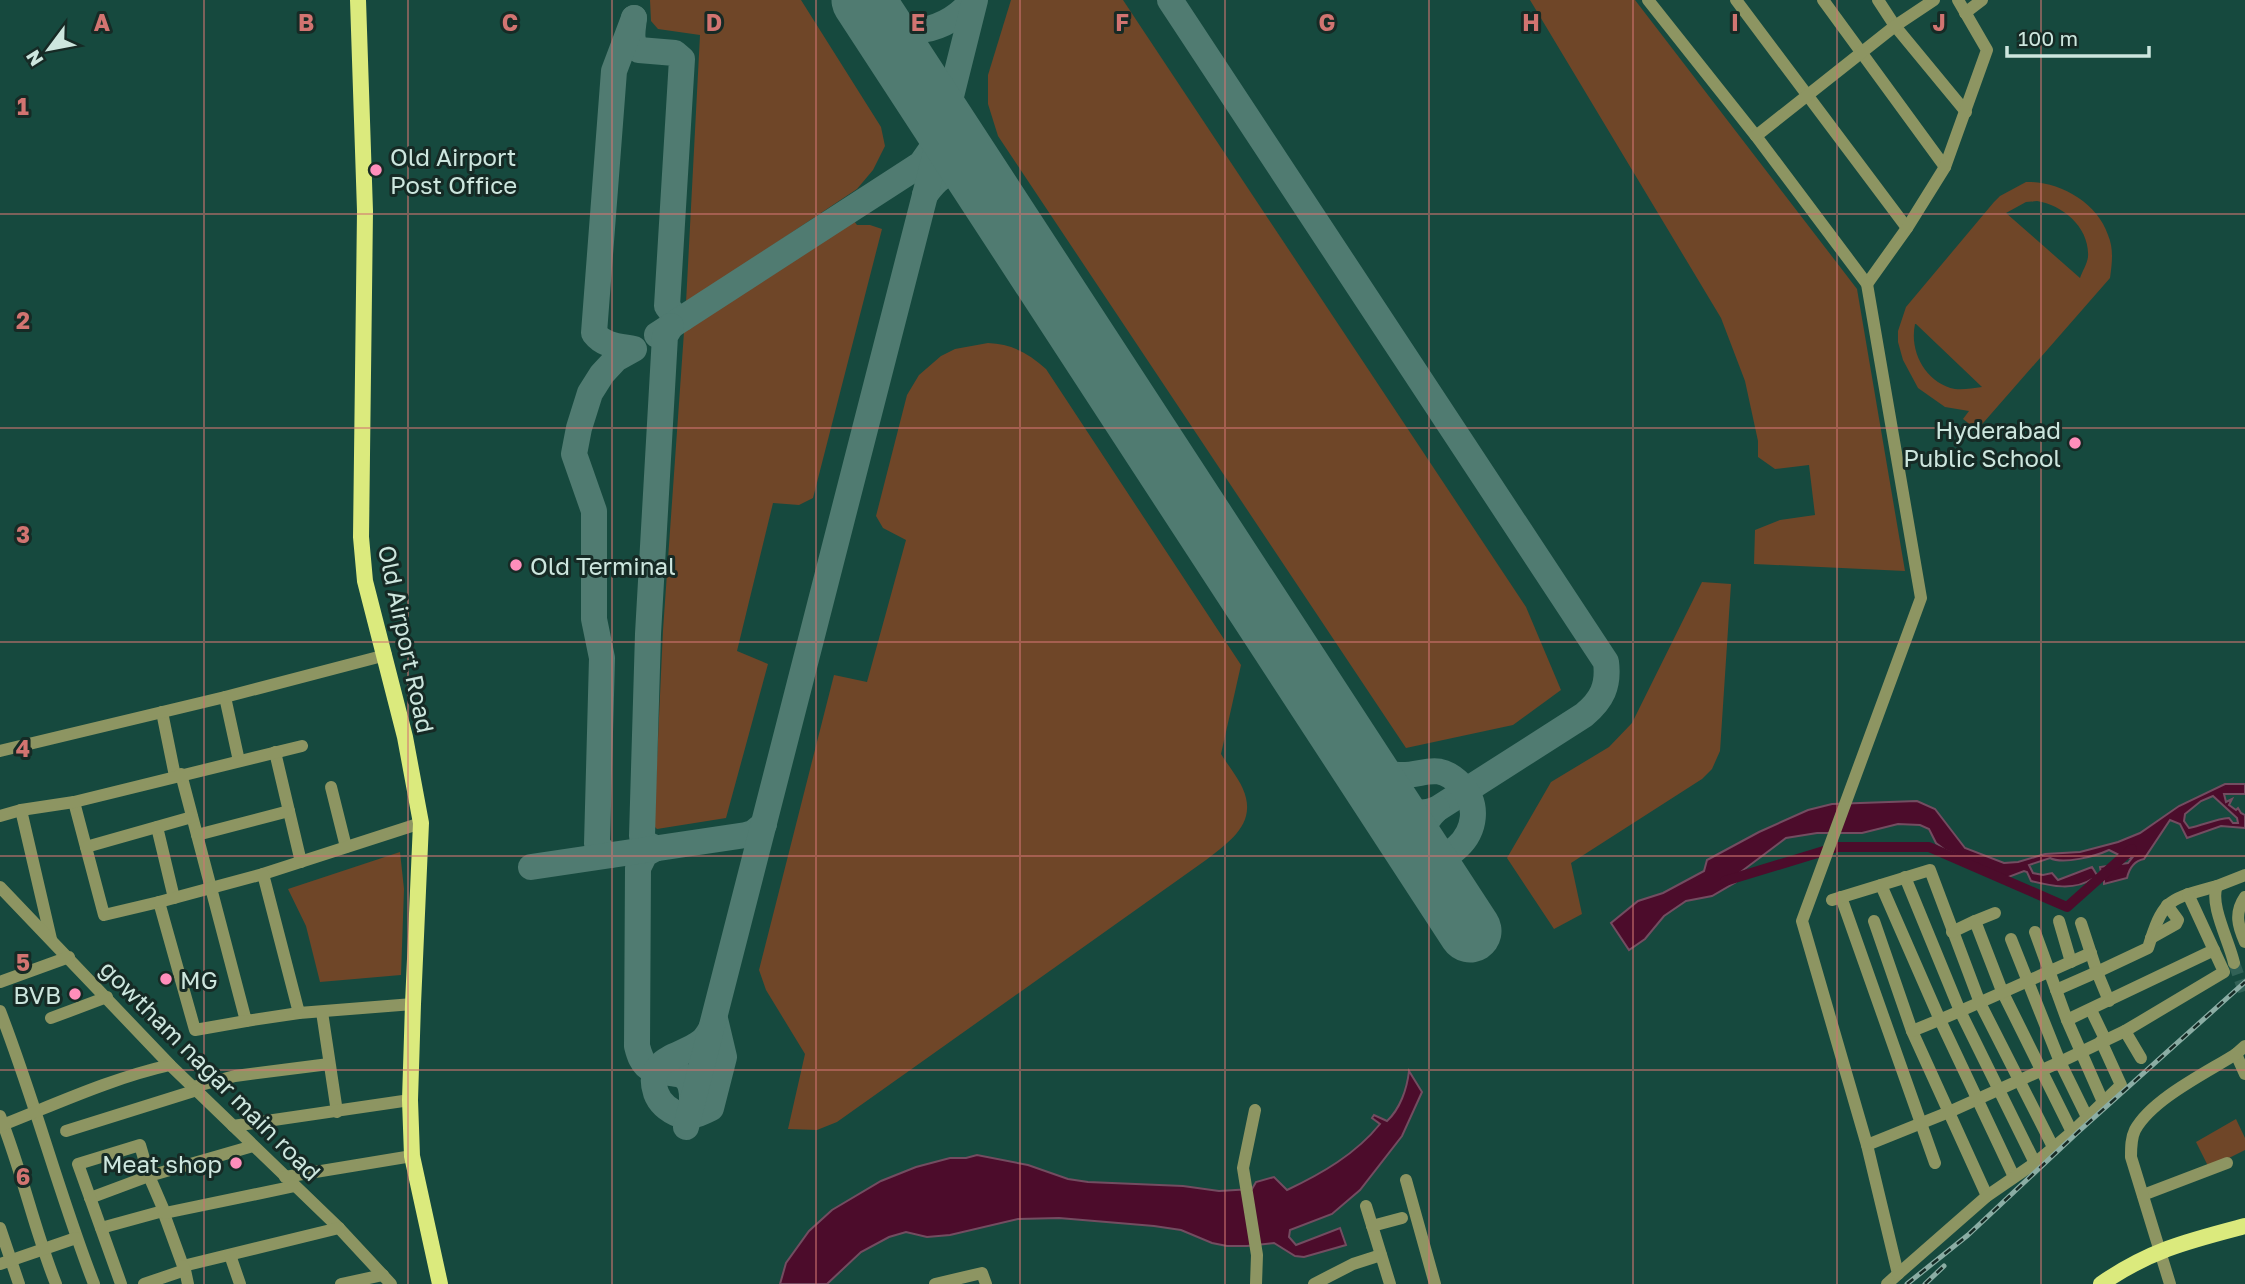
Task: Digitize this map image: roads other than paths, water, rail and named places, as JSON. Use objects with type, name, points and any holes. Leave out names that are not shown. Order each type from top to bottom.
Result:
[{"type":"main road","name":"Old Airport Road","points":[[358,0],[365,211],[361,537],[365,581],[405,737],[421,823],[410,1100],[412,1156],[440,1284]]},
{"type":"main road","points":[[2101,1284],[2138,1261],[2245,1226]]},
{"type":"main road","points":[[2117,1284],[2162,1254],[2245,1236]]},
{"type":"street","points":[[1648,0],[1756,136],[1867,284],[1921,598],[1802,921],[1867,1145],[1898,1274]]},
{"type":"street","points":[[1823,0],[1945,167]]},
{"type":"street","points":[[1878,0],[1895,26],[1966,112]]},
{"type":"street","points":[[1756,136],[1895,26],[1934,0]]},
{"type":"street","points":[[1867,284],[1907,228],[1945,167],[1987,50],[1958,0]]},
{"type":"street","points":[[1965,13],[1982,0]]},
{"type":"street","points":[[1740,1],[1907,228]]},
{"type":"street","points":[[0,751],[386,655]]},
{"type":"street","points":[[225,697],[239,761]]},
{"type":"street","points":[[162,712],[246,1021]]},
{"type":"street","points":[[0,816],[74,802],[302,746]]},
{"type":"street","points":[[275,752],[301,862]]},
{"type":"street","points":[[331,788],[346,847]]},
{"type":"street","points":[[74,802],[104,915],[212,889],[421,823]]},
{"type":"street","points":[[22,810],[51,940]]},
{"type":"street","points":[[197,835],[289,811]]},
{"type":"street","points":[[86,847],[192,817]]},
{"type":"street","points":[[157,827],[174,898]]},
{"type":"street","points":[[1935,1163],[1837,898],[1930,870],[1980,1003],[2053,1147]]},
{"type":"street","points":[[263,874],[299,1013]]},
{"type":"street","points":[[2056,990],[2148,948],[2160,913],[2170,901],[2245,876]]},
{"type":"street","points":[[1905,877],[1960,1011],[2035,1163]]},
{"type":"street","points":[[1881,885],[1940,1020],[2014,1177]]},
{"type":"street","points":[[2217,886],[2214,896],[2234,963]]},
{"type":"street","name":"gowtham nagar main road","points":[[0,887],[170,1065],[339,1228],[387,1279]]},
{"type":"street","points":[[1867,1145],[1949,1112],[2125,1031],[2224,972],[2188,894]]},
{"type":"street","points":[[2245,897],[2237,915],[2238,927],[2245,942]]},
{"type":"street","points":[[159,902],[195,1031],[299,1013],[413,1004]]},
{"type":"street","points":[[2151,938],[2176,924],[2178,920],[2167,905]]},
{"type":"street","points":[[1930,936],[1995,913]]},
{"type":"street","points":[[1874,921],[1912,1031],[1987,1196]]},
{"type":"street","points":[[1975,921],[2002,991],[2072,1132]]},
{"type":"street","points":[[2059,921],[2071,962]]},
{"type":"street","points":[[2081,923],[2109,1001]]},
{"type":"street","points":[[2035,932],[2067,1019],[2103,1102]]},
{"type":"street","points":[[2011,939],[2060,1062],[2087,1117]]},
{"type":"street","points":[[2046,1026],[2091,1010],[2214,950]]},
{"type":"street","points":[[1912,1031],[2091,953]]},
{"type":"street","points":[[0,982],[69,957]]},
{"type":"street","points":[[51,1018],[107,997]]},
{"type":"street","points":[[2091,1010],[2105,1039],[2101,1041]]},
{"type":"street","points":[[0,1011],[94,1284]]},
{"type":"street","points":[[321,1012],[337,1112]]},
{"type":"street","points":[[2125,1031],[2140,1058]]},
{"type":"street","points":[[1887,1284],[1987,1196],[2035,1163],[2072,1132],[2121,1085],[2101,1041]]},
{"type":"street","points":[[2169,1284],[2131,1157],[2134,1131],[2143,1119],[2166,1099],[2240,1050],[2245,1074]]},
{"type":"street","points":[[66,1131],[235,1076],[329,1064]]},
{"type":"street","points":[[56,1284],[1,1122],[148,1070],[170,1065]]},
{"type":"street","points":[[233,1126],[410,1100]]},
{"type":"street","points":[[1255,1110],[1243,1168],[1256,1255],[1256,1284]]},
{"type":"street","points":[[121,1284],[78,1164],[140,1145],[188,1284]]},
{"type":"street","points":[[90,1198],[149,1176],[253,1146]]},
{"type":"street","points":[[101,1228],[290,1181],[412,1156]]},
{"type":"street","points":[[2143,1195],[2227,1163]]},
{"type":"street","points":[[1406,1180],[1435,1284]]},
{"type":"street","points":[[1366,1206],[1390,1284]]},
{"type":"street","points":[[1372,1226],[1402,1218]]},
{"type":"street","points":[[0,1228],[6,1263],[19,1284]]},
{"type":"street","points":[[144,1284],[184,1268],[339,1228]]},
{"type":"street","points":[[6,1263],[76,1238]]},
{"type":"street","points":[[230,1255],[240,1284]]},
{"type":"street","points":[[1314,1284],[1353,1264],[1381,1255]]},
{"type":"street","points":[[935,1284],[982,1273],[986,1284]]},
{"type":"street","points":[[341,1284],[387,1279]]},
{"type":"waterway","points":[[1725,881],[1837,847],[1929,847],[2067,907],[2132,849]]},
{"type":"tunnel","points":[[2234,963],[2245,994]]},
{"type":"railway","points":[[1907,1284],[1968,1235],[2245,982]]},
{"type":"railway","points":[[1925,1284],[1944,1266]]},
{"type":"place","name":"Old Airport Post Office","points":[[376,170]]},
{"type":"place","name":"Hyderabad Public School","points":[[2075,443]]},
{"type":"place","name":"Old Terminal","points":[[516,565]]},
{"type":"place","name":"MG","points":[[166,979]]},
{"type":"place","name":"BVB","points":[[75,994]]},
{"type":"place","name":"Meat shop","points":[[236,1163]]}]
